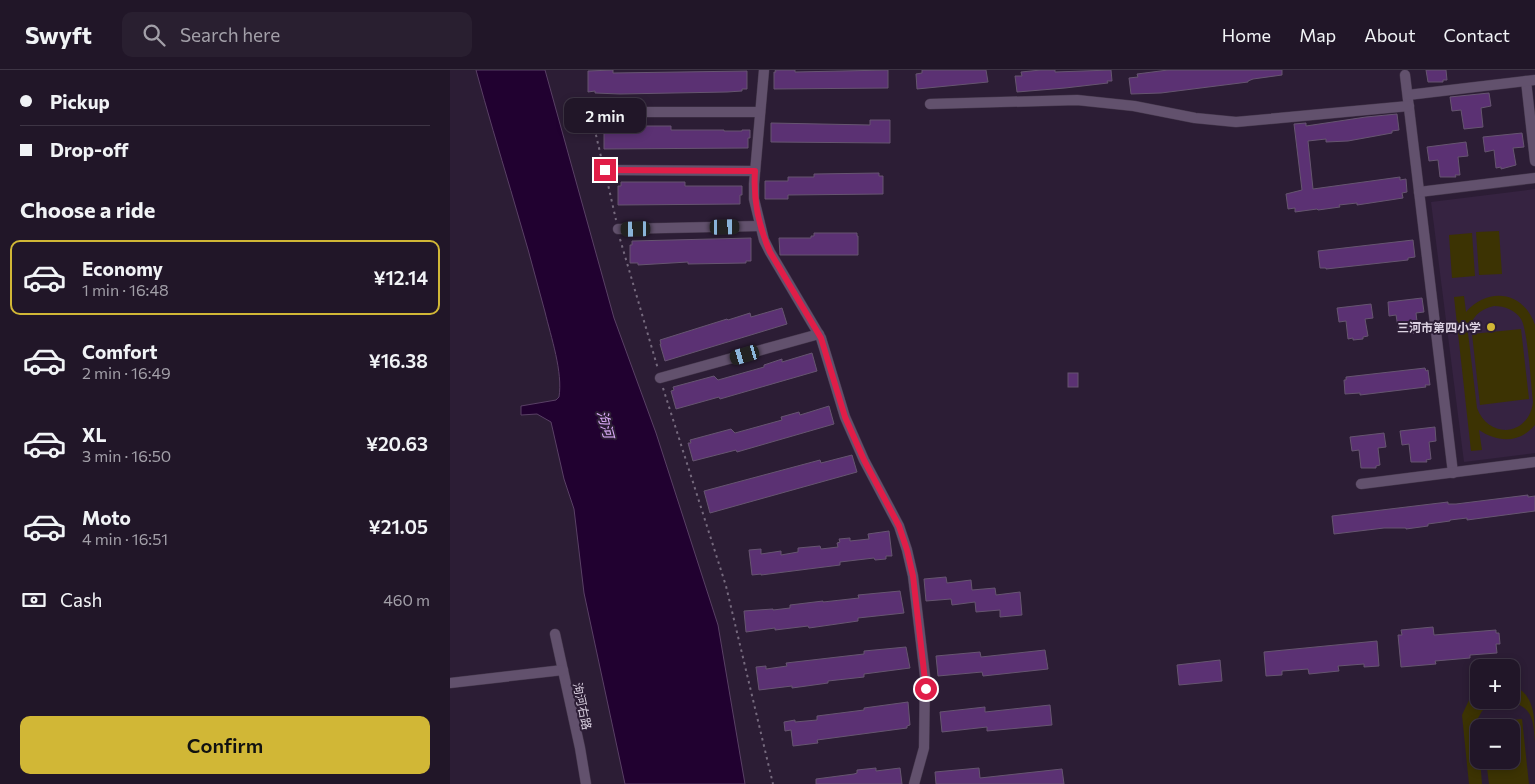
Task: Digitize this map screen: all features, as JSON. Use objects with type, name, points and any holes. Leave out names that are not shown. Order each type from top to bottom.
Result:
[{"type":"street","points":[[764,70],[754,200],[760,226],[770,252],[819,334],[845,417],[864,460],[899,526],[913,576],[925,676],[926,702],[924,748],[914,784]]},
{"type":"street","points":[[1405,75],[1453,473]]},
{"type":"street","points":[[930,104],[1077,100],[1134,106],[1195,118],[1236,122],[1408,100],[1530,80],[1535,161]]},
{"type":"street","points":[[591,112],[760,112]]},
{"type":"street","points":[[605,170],[755,171]]},
{"type":"street","points":[[1419,192],[1535,178]]},
{"type":"street","points":[[618,229],[760,226]]},
{"type":"street","points":[[660,378],[819,334]]},
{"type":"street","points":[[1360,484],[1535,462]]},
{"type":"street","name":"泃河右路","points":[[555,634],[586,784]]},
{"type":"street","points":[[450,683],[563,670]]},
{"type":"path","points":[[591,112],[625,259],[660,378],[726,586],[772,784]]},
{"type":"shaded area","name":"三河市第四小学","points":[[1535,189],[1535,453],[1464,462],[1431,202]]},
{"type":"shaded area","points":[[1499,231],[1502,274],[1479,275],[1476,232]]},
{"type":"shaded area","points":[[1472,233],[1475,276],[1452,278],[1449,235]]},
{"type":"shaded area","points":[[1464,296],[1466,312],[1485,298],[1505,296],[1523,305],[1535,325],[1535,425],[1523,435],[1508,439],[1494,437],[1479,430],[1482,450],[1471,451],[1454,297]],"holes":[[[1498,306],[1509,309],[1521,319],[1527,346],[1533,402],[1530,413],[1524,422],[1508,430],[1490,425],[1477,408],[1468,333],[1476,315],[1484,309]]]},
{"type":"shaded area","points":[[1521,329],[1529,399],[1480,405],[1472,334]]},
{"type":"shaded area","points":[[1520,689],[1529,700],[1532,708],[1535,724],[1535,743],[1532,720],[1527,710],[1520,705]]},
{"type":"shaded area","points":[[1470,698],[1470,709],[1484,709],[1478,719],[1470,719],[1470,769],[1481,769],[1482,784],[1469,784],[1462,715]]},
{"type":"shaded area","points":[[1520,719],[1522,719],[1529,784],[1489,784],[1487,769],[1520,769]]},
{"type":"water","name":"泃河","points":[[476,70],[545,70],[614,318],[656,433],[718,625],[745,784],[625,784],[584,593],[574,509],[564,479],[551,422],[537,414],[521,415],[521,406],[556,400],[559,397],[558,366],[537,281]]},
{"type":"building","points":[[613,70],[613,73],[747,71],[747,89],[727,92],[620,94],[588,92],[588,71]]},
{"type":"building","points":[[775,70],[795,70],[795,72],[888,70],[888,88],[774,89]]},
{"type":"building","points":[[922,70],[986,70],[988,82],[917,89],[916,74],[922,73]]},
{"type":"building","points":[[1055,70],[1055,72],[1111,70],[1112,81],[1065,88],[1017,92],[1015,76],[1022,76],[1021,72]]},
{"type":"building","points":[[1168,70],[1282,70],[1282,75],[1253,79],[1248,82],[1161,93],[1131,94],[1129,78],[1138,77],[1137,74]]},
{"type":"building","points":[[1426,70],[1446,70],[1447,80],[1443,80],[1443,82],[1428,82]]},
{"type":"building","points":[[1489,93],[1491,106],[1481,108],[1483,127],[1464,129],[1461,110],[1452,111],[1450,97]]},
{"type":"building","points":[[1397,114],[1399,130],[1392,131],[1392,133],[1348,141],[1326,142],[1326,139],[1308,141],[1313,189],[1400,177],[1400,180],[1406,179],[1407,192],[1402,193],[1403,198],[1357,205],[1357,203],[1339,205],[1340,207],[1318,210],[1295,212],[1295,208],[1288,209],[1286,194],[1302,190],[1294,124],[1306,123],[1306,126]]},
{"type":"building","points":[[870,120],[890,120],[890,143],[771,142],[771,123],[870,125]]},
{"type":"building","points":[[607,126],[671,126],[671,130],[750,130],[750,138],[748,138],[748,148],[604,149],[604,130],[607,130]]},
{"type":"building","points":[[1522,133],[1524,147],[1513,148],[1516,165],[1501,169],[1501,167],[1496,168],[1494,150],[1485,152],[1483,137]]},
{"type":"building","points":[[1466,142],[1468,156],[1458,157],[1460,175],[1455,175],[1456,177],[1440,177],[1438,160],[1429,161],[1427,147]]},
{"type":"building","points":[[879,173],[879,176],[883,176],[883,194],[788,195],[788,199],[765,199],[765,181],[788,181],[788,177],[814,177],[814,174]]},
{"type":"building","points":[[621,182],[685,182],[685,186],[742,186],[742,195],[740,195],[740,204],[618,205],[618,186],[621,186]]},
{"type":"building","points":[[814,233],[857,233],[858,255],[780,255],[779,238],[811,238],[811,236],[814,236]]},
{"type":"building","points":[[751,238],[751,261],[746,261],[746,263],[688,264],[688,262],[638,265],[638,263],[630,263],[630,245],[632,245],[632,241]]},
{"type":"building","points":[[1413,240],[1415,257],[1408,258],[1408,260],[1326,269],[1320,268],[1318,251]]},
{"type":"building","points":[[1422,298],[1424,312],[1416,313],[1418,330],[1414,331],[1414,333],[1399,333],[1396,315],[1389,316],[1388,302]]},
{"type":"building","points":[[1371,304],[1373,318],[1365,319],[1368,336],[1363,337],[1363,339],[1348,339],[1346,321],[1339,322],[1337,308]]},
{"type":"building","points":[[782,308],[787,324],[665,361],[660,340],[727,319],[750,313],[751,317]]},
{"type":"building","points":[[812,353],[817,371],[720,399],[719,397],[676,409],[671,391],[674,390],[673,387],[714,376],[718,380],[764,367],[764,365],[782,359],[782,362]]},
{"type":"building","points":[[1425,368],[1426,371],[1428,370],[1430,385],[1425,385],[1426,387],[1360,395],[1360,393],[1345,394],[1344,380],[1346,380],[1346,377]]},
{"type":"building","points":[[1068,373],[1078,373],[1078,387],[1068,387]]},
{"type":"building","points":[[829,406],[834,424],[737,452],[736,450],[693,461],[688,443],[691,443],[690,440],[731,429],[735,433],[782,420],[781,417],[799,412],[800,415]]},
{"type":"building","points":[[1435,427],[1436,441],[1429,442],[1431,459],[1426,460],[1427,462],[1411,462],[1409,444],[1402,445],[1400,431]]},
{"type":"building","points":[[1384,433],[1386,447],[1378,448],[1380,465],[1376,466],[1376,468],[1361,468],[1359,450],[1352,451],[1350,437]]},
{"type":"building","points":[[852,455],[857,472],[710,513],[704,491],[820,460],[821,463]]},
{"type":"building","points":[[1528,495],[1528,497],[1535,496],[1535,511],[1467,520],[1467,518],[1450,520],[1406,529],[1384,528],[1334,534],[1332,516],[1448,502],[1448,504],[1456,504]]},
{"type":"building","points":[[889,531],[892,556],[886,556],[886,559],[875,560],[874,558],[840,562],[840,565],[752,575],[749,550],[761,549],[761,554],[781,551],[781,555],[798,552],[798,548],[820,546],[821,549],[838,547],[839,539],[850,538],[850,541],[869,539],[868,534]]},
{"type":"building","points":[[946,577],[947,583],[971,580],[972,590],[995,588],[996,595],[1020,592],[1022,615],[1000,617],[1000,610],[976,612],[975,602],[952,605],[951,599],[926,601],[924,579]]},
{"type":"building","points":[[900,591],[904,613],[858,618],[858,621],[809,628],[808,626],[775,630],[775,628],[746,632],[744,611],[790,608],[790,605],[859,598],[858,595]]},
{"type":"building","points":[[1433,627],[1434,635],[1496,630],[1496,633],[1499,633],[1500,644],[1496,644],[1497,653],[1470,655],[1470,658],[1435,661],[1436,664],[1401,667],[1398,635],[1402,635],[1401,630]]},
{"type":"building","points":[[1377,641],[1379,666],[1364,667],[1364,664],[1338,666],[1339,671],[1309,674],[1308,669],[1282,671],[1282,675],[1266,676],[1264,652]]},
{"type":"building","points":[[906,647],[910,668],[864,674],[864,677],[828,681],[828,683],[759,690],[756,667],[766,666],[766,669],[787,666],[786,663],[864,654],[864,651]]},
{"type":"building","points":[[1045,650],[1048,669],[983,676],[982,672],[938,676],[936,656],[980,652],[981,657]]},
{"type":"building","points":[[1220,660],[1222,681],[1179,685],[1177,665]]},
{"type":"building","points":[[908,702],[910,725],[907,728],[817,740],[818,743],[793,746],[791,730],[785,731],[784,722],[817,720],[817,716]]},
{"type":"building","points":[[1050,705],[1052,725],[987,731],[987,727],[942,732],[940,712],[985,707],[985,712]]},
{"type":"building","points":[[876,768],[876,771],[900,768],[902,784],[816,784],[816,779],[854,774],[857,773],[857,770]]},
{"type":"building","points":[[979,768],[980,778],[1062,769],[1064,784],[936,784],[935,772]]},
{"type":"place","name":"三河市第四小学","points":[[1491,327]]},
{"type":"route","points":[[605,170],[755,171],[754,200],[764,240],[821,338],[845,417],[864,460],[904,537],[913,576],[926,689]]}]
